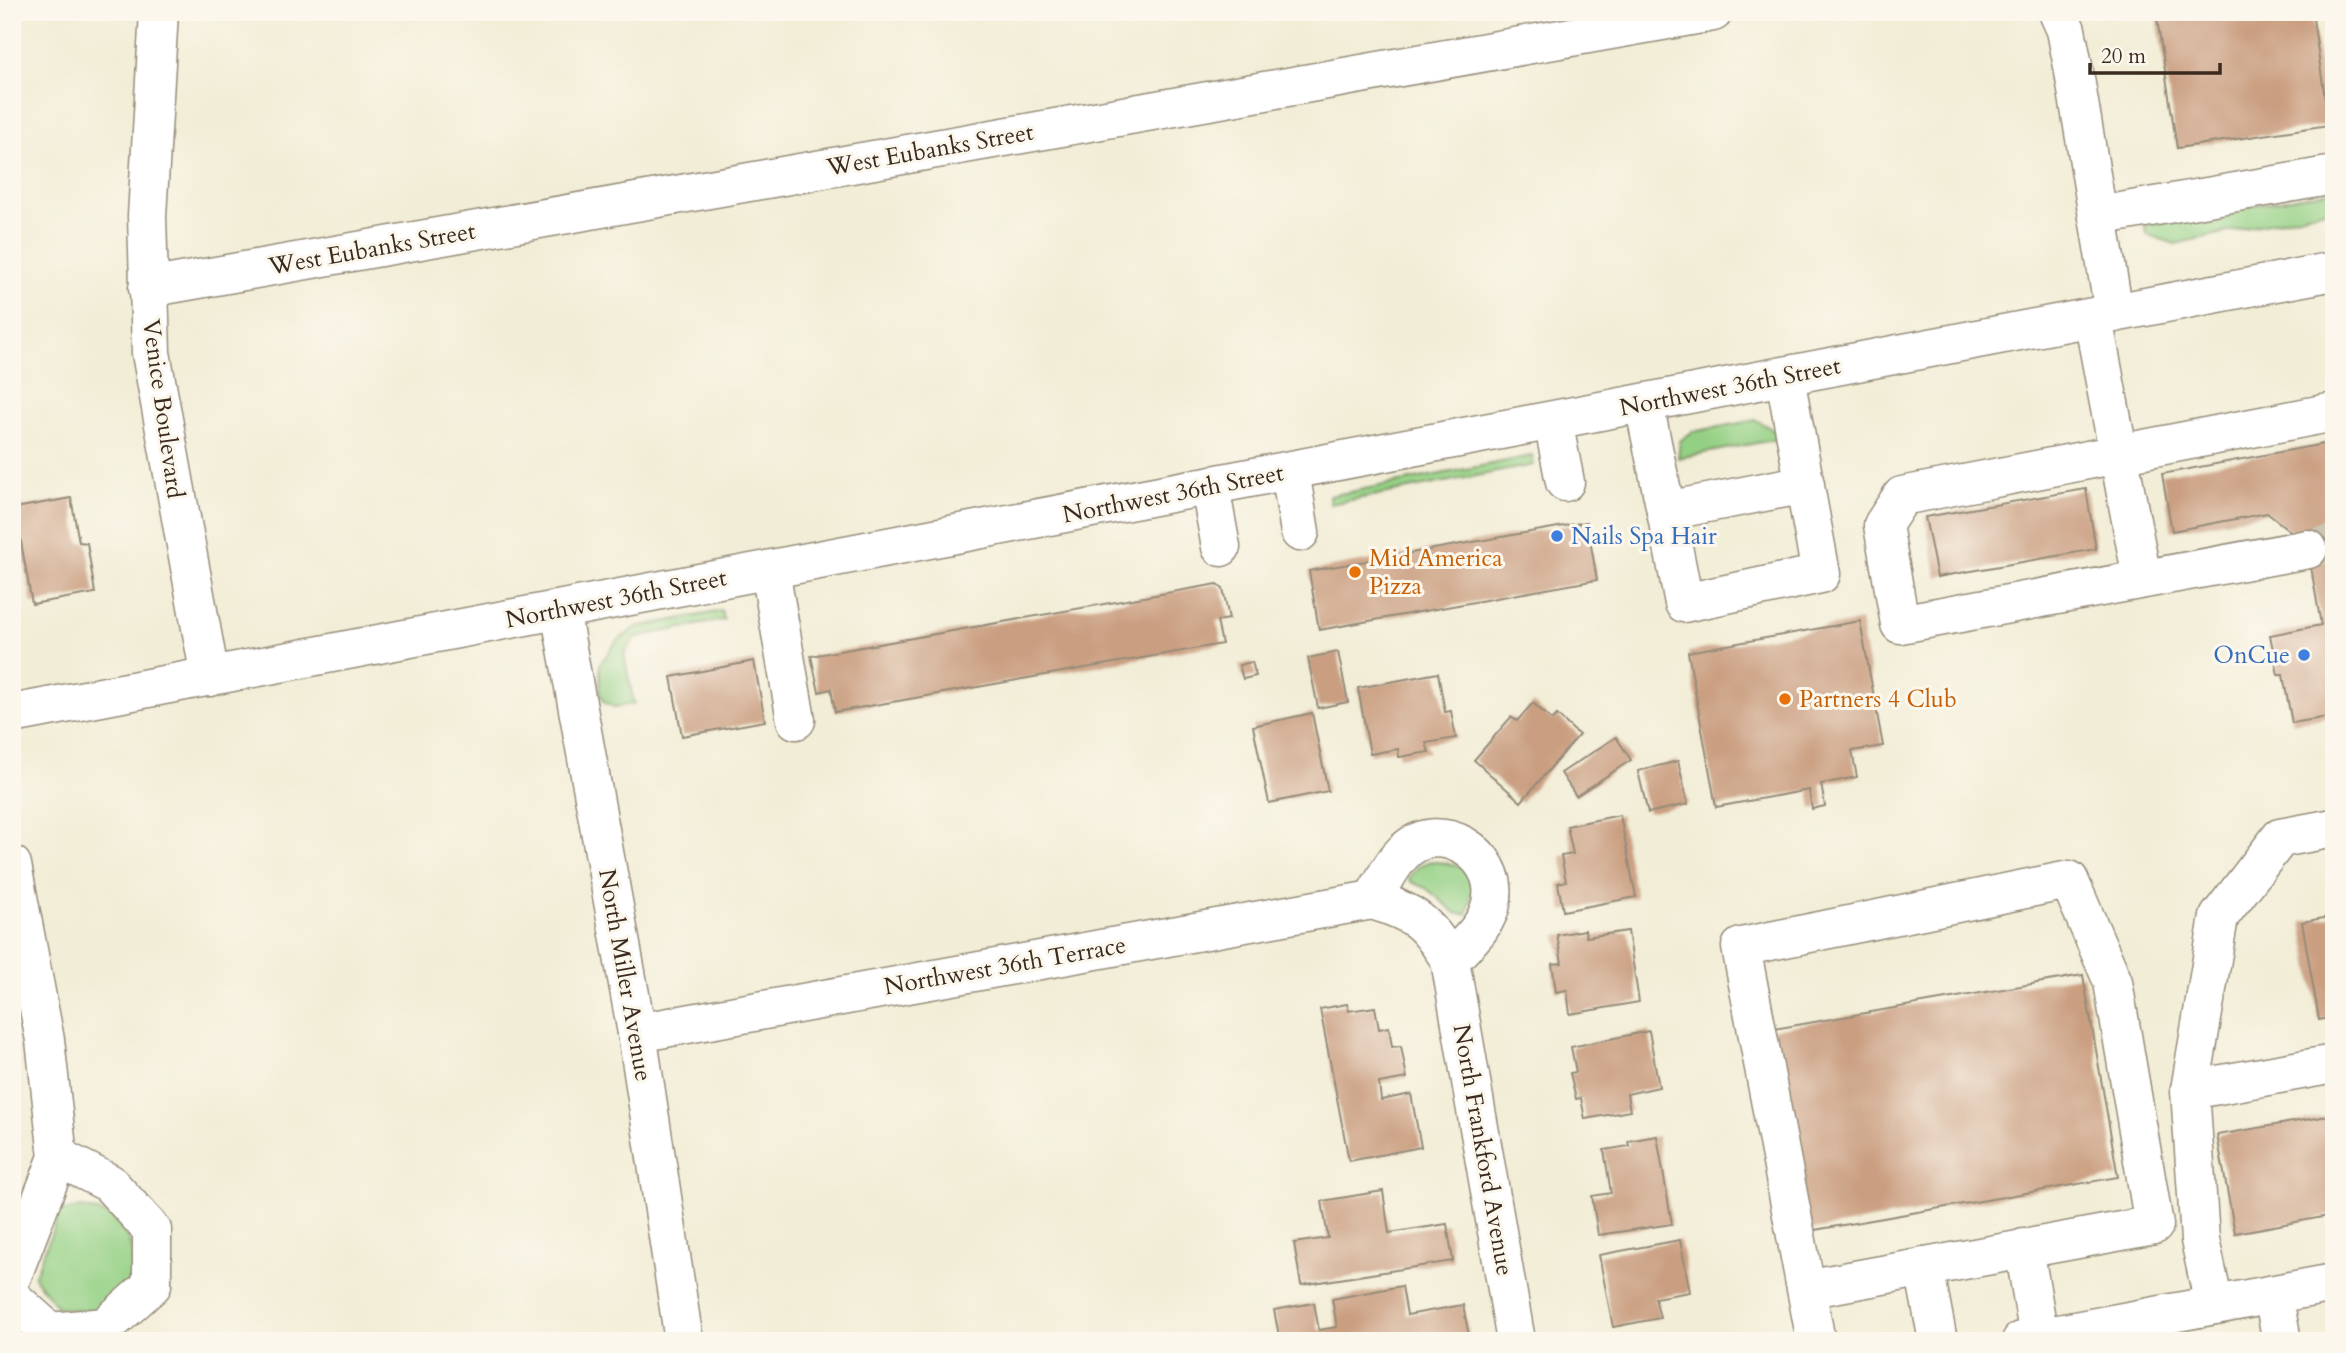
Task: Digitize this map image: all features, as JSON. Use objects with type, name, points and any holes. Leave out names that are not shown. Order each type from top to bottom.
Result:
[{"type":"street","name":"Venice Boulevard","points":[[159,12],[147,216],[151,353],[210,677]]},
{"type":"street","name":"West Eubanks Street","points":[[148,288],[1713,12]]},
{"type":"street","points":[[2058,12],[2066,30],[2098,216],[2104,316],[2120,452],[2142,579]]},
{"type":"street","points":[[2098,216],[2334,175]]},
{"type":"street","name":"Northwest 36th Street","points":[[12,714],[2334,271]]},
{"type":"street","points":[[1644,404],[1684,603],[1821,574],[1785,377]]},
{"type":"street","points":[[2308,549],[1900,624],[1883,525],[1902,496],[2334,411]]},
{"type":"street","points":[[1553,421],[1565,482]]},
{"type":"street","points":[[1290,471],[1300,532]]},
{"type":"street","points":[[1666,511],[1805,484]]},
{"type":"street","points":[[1210,487],[1221,547]]},
{"type":"street","points":[[770,570],[796,720]]},
{"type":"street","name":"North Miller Avenue","points":[[560,610],[637,1033],[684,1341]]},
{"type":"street","points":[[2214,1305],[2200,1240],[2190,1090],[2219,917],[2280,838],[2334,828]]},
{"type":"street","points":[[1372,900],[1406,850],[1429,839],[1453,840],[1474,851],[1489,874],[1492,898],[1481,928],[1450,960]]},
{"type":"street","points":[[12,865],[45,1040],[58,1157],[12,1276]]},
{"type":"street","points":[[1806,1289],[2154,1225],[2113,982],[2070,880],[1741,947],[1806,1289],[1816,1341]]},
{"type":"street","name":"Northwest 36th Terrace","points":[[637,1033],[1372,900],[1401,908],[1430,927],[1450,960]]},
{"type":"street","name":"North Frankford Avenue","points":[[1450,960],[1516,1341]]},
{"type":"street","points":[[2190,1090],[2334,1064]]},
{"type":"street","points":[[12,1298],[50,1332],[106,1327],[152,1285],[152,1230],[109,1183],[58,1157]]},
{"type":"street","points":[[2024,1248],[2030,1339],[2334,1283]]},
{"type":"street","points":[[1924,1267],[1938,1341]]},
{"type":"street","points":[[2273,1295],[2282,1341]]},
{"type":"green space","points":[[2334,190],[2334,208],[2175,244],[2148,235],[2144,226]]},
{"type":"green space","points":[[1756,420],[1772,429],[1778,439],[1678,458],[1680,441],[1692,432]]},
{"type":"green space","points":[[1532,456],[1534,465],[1330,504],[1329,496]]},
{"type":"green space","points":[[722,611],[724,620],[636,637],[624,654],[634,704],[614,707],[604,702],[600,694],[600,664],[616,642],[637,627]]},
{"type":"green space","points":[[1431,861],[1462,866],[1474,887],[1467,914],[1457,914],[1426,888],[1411,882],[1409,877],[1420,865]]},
{"type":"green space","points":[[80,1207],[111,1217],[122,1228],[132,1255],[128,1284],[109,1306],[95,1311],[57,1307],[34,1277],[60,1212]]},
{"type":"building","points":[[2156,12],[2312,12],[2329,125],[2177,148]]},
{"type":"building","name":"OnCue","points":[[2334,442],[2334,716],[2292,723],[2283,675],[2278,675],[2270,635],[2321,625],[2307,544],[2267,513],[2172,531],[2162,474]]},
{"type":"building","points":[[2086,489],[2096,549],[1937,577],[1925,517]]},
{"type":"building","points":[[71,498],[79,542],[87,543],[95,593],[32,604],[15,508]]},
{"type":"building","points":[[1587,522],[1597,580],[1319,630],[1309,571]]},
{"type":"building","points":[[1217,584],[1223,589],[1229,619],[1217,621],[1222,644],[835,712],[831,689],[819,692],[811,656]]},
{"type":"building","name":"Partners 4 Club","points":[[1860,621],[1883,746],[1852,751],[1857,777],[1821,784],[1825,806],[1812,809],[1809,790],[1716,807],[1688,652]]},
{"type":"building","points":[[1338,652],[1348,702],[1318,708],[1308,658]]},
{"type":"building","points":[[754,661],[765,721],[682,736],[671,677]]},
{"type":"building","points":[[1252,662],[1256,676],[1243,679],[1239,665]]},
{"type":"building","points":[[1438,673],[1445,712],[1451,711],[1456,738],[1426,743],[1429,752],[1399,757],[1398,749],[1370,754],[1358,688]]},
{"type":"building","points":[[1533,703],[1552,720],[1557,715],[1579,735],[1521,802],[1474,760],[1511,717],[1517,721]]},
{"type":"building","points":[[1312,713],[1328,791],[1269,803],[1253,726]]},
{"type":"building","points":[[1616,737],[1631,760],[1576,796],[1561,773]]},
{"type":"building","points":[[1678,761],[1688,804],[1648,813],[1638,771]]},
{"type":"building","points":[[1620,815],[1636,897],[1563,911],[1558,883],[1566,881],[1561,856],[1573,854],[1567,826]]},
{"type":"building","points":[[2334,916],[2334,1017],[2319,1020],[2302,922]]},
{"type":"building","points":[[1585,930],[1586,937],[1628,931],[1639,1002],[1570,1014],[1567,990],[1556,992],[1552,964],[1562,963],[1557,935]]},
{"type":"building","points":[[2083,975],[2118,1177],[1803,1232],[1768,1030]]},
{"type":"building","points":[[1347,1004],[1349,1011],[1375,1007],[1379,1029],[1389,1027],[1392,1047],[1401,1046],[1407,1078],[1379,1083],[1381,1100],[1411,1094],[1421,1147],[1349,1161],[1320,1009]]},
{"type":"building","points":[[1649,1031],[1659,1087],[1627,1094],[1630,1111],[1585,1119],[1581,1098],[1576,1099],[1570,1073],[1576,1072],[1571,1047]]},
{"type":"building","points":[[2334,1115],[2334,1215],[2235,1233],[2217,1135]]},
{"type":"building","points":[[1657,1136],[1672,1224],[1598,1235],[1592,1196],[1611,1193],[1604,1150],[1629,1146],[1628,1141]]},
{"type":"building","points":[[1383,1191],[1389,1233],[1447,1224],[1453,1261],[1301,1285],[1294,1243],[1328,1238],[1322,1201]]},
{"type":"building","points":[[1680,1240],[1690,1292],[1655,1298],[1660,1318],[1613,1327],[1599,1255]]},
{"type":"building","points":[[1402,1286],[1407,1315],[1463,1305],[1470,1341],[1280,1341],[1274,1310],[1314,1303],[1319,1330],[1337,1327],[1332,1299]]},
{"type":"tunnel","points":[[2308,549],[2334,544]]},
{"type":"place","name":"Nails Spa Hair","points":[[1557,536]]},
{"type":"place","name":"Mid America Pizza","points":[[1355,572]]},
{"type":"place","name":"OnCue","points":[[2304,655]]},
{"type":"place","name":"Partners 4 Club","points":[[1785,699]]}]
